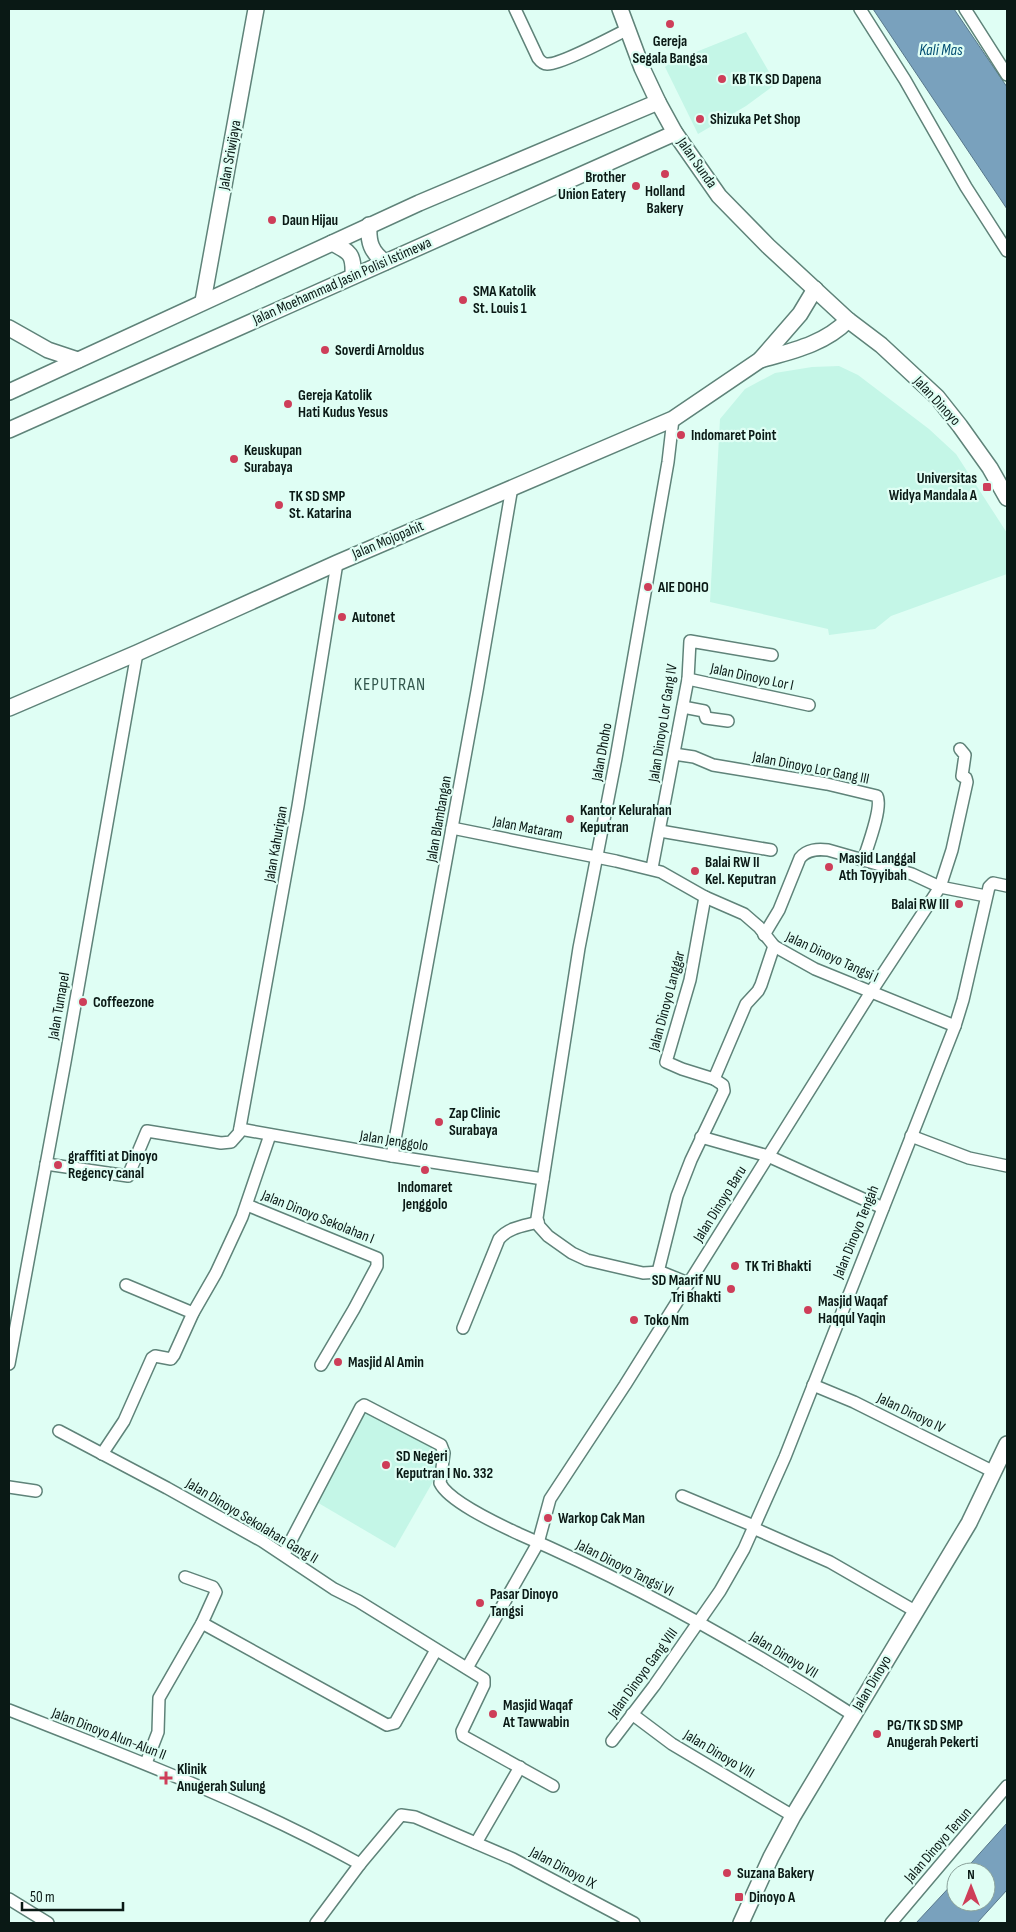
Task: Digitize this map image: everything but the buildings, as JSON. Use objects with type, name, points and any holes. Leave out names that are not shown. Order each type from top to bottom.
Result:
[{"type":"main road","name":"Jalan Sriwijaya","points":[[203,301],[256,9]]},
{"type":"main road","name":"Jalan Sunda","points":[[620,9],[642,68],[658,102],[675,133],[719,196],[745,224],[848,320]]},
{"type":"main road","points":[[9,392],[369,226],[488,173],[658,102]]},
{"type":"main road","name":"Jalan Moehammad Jasin Polisi Istimewa","points":[[9,430],[675,133]]},
{"type":"main road","points":[[369,226],[369,244],[378,257],[385,262]]},
{"type":"main road","points":[[332,243],[344,249],[353,258],[354,276]]},
{"type":"main road","name":"Jalan Mojopahit","points":[[9,708],[337,563],[673,419],[760,360],[800,314],[815,289]]},
{"type":"main road","name":"Jalan Mojopahit","points":[[760,360],[812,344],[840,329],[848,320]]},
{"type":"main road","name":"Jalan Dinoyo","points":[[848,320],[881,345],[937,398],[990,468],[1007,498]]},
{"type":"main road","points":[[9,328],[40,346],[78,360]]},
{"type":"main road","name":"Jalan Dinoyo","points":[[741,1923],[771,1857],[793,1816],[914,1611],[969,1523],[1007,1444]]},
{"type":"street","points":[[515,9],[538,58],[541,63],[546,64],[564,58],[628,29]]},
{"type":"street","points":[[860,9],[905,80],[966,188],[1007,251]]},
{"type":"street","points":[[965,9],[1007,75]]},
{"type":"street","name":"Jalan Dhoho","points":[[538,1222],[579,948],[616,758],[668,462],[673,419]]},
{"type":"street","name":"Jalan Blambangan","points":[[392,1156],[512,487]]},
{"type":"street","name":"Jalan Kahuripan","points":[[240,1129],[296,816],[337,563]]},
{"type":"street","name":"Jalan Dinoyo Lor Gang IV","points":[[652,868],[688,679],[690,641],[772,655]]},
{"type":"street","name":"Jalan Tumapel","points":[[9,1364],[137,653]]},
{"type":"street","name":"Jalan Dinoyo Lor I","points":[[688,679],[809,705]]},
{"type":"street","points":[[683,707],[704,711],[706,718],[728,721]]},
{"type":"street","name":"Jalan Dinoyo Baru","points":[[466,1668],[538,1543],[550,1499],[871,992],[940,887],[952,850],[967,782],[966,778],[962,776],[965,755],[960,749]]},
{"type":"street","name":"Jalan Dinoyo Lor Gang III","points":[[674,754],[694,757],[713,765],[827,784],[876,796],[879,800],[863,861]]},
{"type":"street","name":"Jalan Mataram","points":[[452,828],[597,857]]},
{"type":"street","points":[[660,831],[771,850]]},
{"type":"street","points":[[764,935],[779,910],[802,855],[811,851],[822,850],[912,874],[940,887],[986,896],[989,887],[993,883],[1007,886]]},
{"type":"street","name":"Jalan Dinoyo Tangsi I","points":[[597,857],[652,868],[671,876],[705,898],[744,914],[774,946],[815,969],[955,1026]]},
{"type":"street","name":"Jalan Dinoyo Tengah","points":[[698,1622],[730,1577],[785,1457],[955,1026],[963,1000],[986,896]]},
{"type":"street","name":"Jalan Dinoyo Langgar","points":[[705,898],[690,980],[666,1062],[682,1070],[714,1079]]},
{"type":"street","points":[[658,1272],[677,1196],[701,1137],[724,1091],[723,1085],[714,1079],[746,1004],[758,991],[774,946]]},
{"type":"street","points":[[46,1164],[128,1176],[147,1131],[225,1143],[231,1142],[240,1129]]},
{"type":"street","name":"Jalan Jenggolo","points":[[240,1129],[392,1156],[543,1179]]},
{"type":"street","points":[[102,1454],[124,1421],[152,1358],[155,1356],[171,1358],[192,1313],[216,1273],[247,1205],[270,1135]]},
{"type":"street","points":[[911,1136],[969,1158],[1007,1166]]},
{"type":"street","points":[[701,1137],[768,1156],[883,1208]]},
{"type":"street","name":"Jalan Dinoyo Sekolahan I","points":[[247,1205],[377,1258],[377,1266],[321,1365]]},
{"type":"street","points":[[463,1328],[499,1239],[504,1233],[512,1229],[538,1222],[542,1230],[556,1242],[587,1260],[635,1272],[658,1272],[688,1283]]},
{"type":"street","points":[[126,1285],[192,1313]]},
{"type":"street","name":"Jalan Dinoyo IV","points":[[813,1385],[854,1402],[994,1472]]},
{"type":"street","name":"Jalan Dinoyo Tangsi VI","points":[[284,1554],[361,1407],[366,1406],[441,1445],[444,1453],[440,1484],[446,1492],[483,1516],[625,1583],[698,1622]]},
{"type":"street","name":"Jalan Dinoyo Sekolahan Gang II","points":[[60,1432],[284,1554],[334,1589],[365,1605],[484,1679],[484,1685],[462,1731],[463,1736],[520,1767]]},
{"type":"street","points":[[9,1486],[36,1491]]},
{"type":"street","points":[[682,1496],[830,1562],[914,1611]]},
{"type":"street","points":[[146,1764],[158,1732],[160,1698],[202,1624],[215,1595],[215,1590],[212,1587],[185,1577]]},
{"type":"street","name":"Jalan Dinoyo Gang VIII","points":[[612,1741],[654,1686],[698,1622]]},
{"type":"street","name":"Jalan Dinoyo VII","points":[[698,1622],[853,1715]]},
{"type":"street","points":[[202,1624],[387,1726],[395,1723],[436,1650]]},
{"type":"street","name":"Jalan Dinoyo Alun-Alun II","points":[[9,1710],[228,1798],[360,1864]]},
{"type":"street","name":"Jalan Dinoyo VIII","points":[[632,1714],[672,1744],[793,1816]]},
{"type":"street","points":[[476,1843],[520,1767],[553,1786]]},
{"type":"street","name":"Jalan Dinoyo Tenun","points":[[891,1923],[1007,1786]]},
{"type":"street","name":"Jalan Dinoyo IX","points":[[360,1864],[401,1815],[415,1817],[513,1859],[634,1923]]},
{"type":"street","points":[[316,1923],[360,1864]]},
{"type":"street","points":[[9,1899],[48,1923]]},
{"type":"shaded area","name":"KB TK SD Dapena","points":[[746,32],[776,84],[746,106],[698,134],[665,67],[671,62]]},
{"type":"shaded area","points":[[839,366],[858,375],[929,429],[956,454],[1007,533],[1007,574],[891,616],[875,629],[829,635],[828,629],[710,602],[720,419],[745,389],[775,373],[812,367]]},
{"type":"shaded area","name":"SD Negeri Keputran I No. 332","points":[[364,1406],[442,1449],[435,1478],[395,1548],[315,1501]]},
{"type":"water","name":"Kali Mas","points":[[873,9],[954,9],[1007,87],[1007,209]]},
{"type":"water","points":[[1007,1823],[1007,1890],[996,1902],[996,1862],[972,1862]]},
{"type":"water","points":[[946,1891],[946,1912],[987,1912],[977,1923],[916,1923]]},
{"type":"place","name":"Gereja Segala Bangsa","points":[[670,24]]},
{"type":"place","name":"KB TK SD Dapena","points":[[722,79]]},
{"type":"place","name":"Shizuka Pet Shop","points":[[700,119]]},
{"type":"place","name":"Holland Bakery","points":[[665,174]]},
{"type":"place","name":"Brother Union Eatery","points":[[636,186]]},
{"type":"place","name":"Daun Hijau","points":[[272,220]]},
{"type":"place","name":"SMA Katolik St. Louis 1","points":[[463,300]]},
{"type":"place","name":"Soverdi Arnoldus","points":[[325,350]]},
{"type":"place","name":"Gereja Katolik Hati Kudus Yesus","points":[[288,404]]},
{"type":"place","name":"Indomaret Point","points":[[681,435]]},
{"type":"place","name":"Keuskupan Surabaya","points":[[234,459]]},
{"type":"place","name":"Universitas Widya Mandala A","points":[[987,487]]},
{"type":"place","name":"TK SD SMP St. Katarina","points":[[279,505]]},
{"type":"place","name":"AIE DOHO","points":[[648,587]]},
{"type":"place","name":"Autonet","points":[[342,617]]},
{"type":"place","name":"Kantor Kelurahan Keputran","points":[[570,819]]},
{"type":"place","name":"Masjid Langgal Ath Toyyibah","points":[[829,867]]},
{"type":"place","name":"Balai RW II Kel. Keputran","points":[[695,871]]},
{"type":"place","name":"Balai RW III","points":[[959,904]]},
{"type":"place","name":"Coffeezone","points":[[83,1002]]},
{"type":"place","name":"Zap Clinic Surabaya","points":[[439,1122]]},
{"type":"place","name":"graffiti at Dinoyo Regency canal","points":[[58,1165]]},
{"type":"place","name":"Indomaret Jenggolo","points":[[425,1170]]},
{"type":"place","name":"TK Tri Bhakti","points":[[735,1266]]},
{"type":"place","name":"SD Maarif NU Tri Bhakti","points":[[731,1289]]},
{"type":"place","name":"Masjid Waqaf Haqqul Yaqin","points":[[808,1310]]},
{"type":"place","name":"Toko Nm","points":[[634,1320]]},
{"type":"place","name":"Masjid Al Amin","points":[[338,1362]]},
{"type":"place","name":"SD Negeri Keputran I No. 332","points":[[386,1465]]},
{"type":"place","name":"Warkop Cak Man","points":[[548,1518]]},
{"type":"place","name":"Pasar Dinoyo Tangsi","points":[[480,1603]]},
{"type":"place","name":"Masjid Waqaf At Tawwabin","points":[[493,1714]]},
{"type":"place","name":"PG/TK SD SMP Anugerah Pekerti","points":[[877,1734]]},
{"type":"place","name":"Klinik Anugerah Sulung","points":[[166,1778]]},
{"type":"place","name":"Suzana Bakery","points":[[727,1873]]},
{"type":"place","name":"Dinoyo A","points":[[739,1897]]},
{"type":"district","name":"KEPUTRAN","points":[[390,684]]}]
